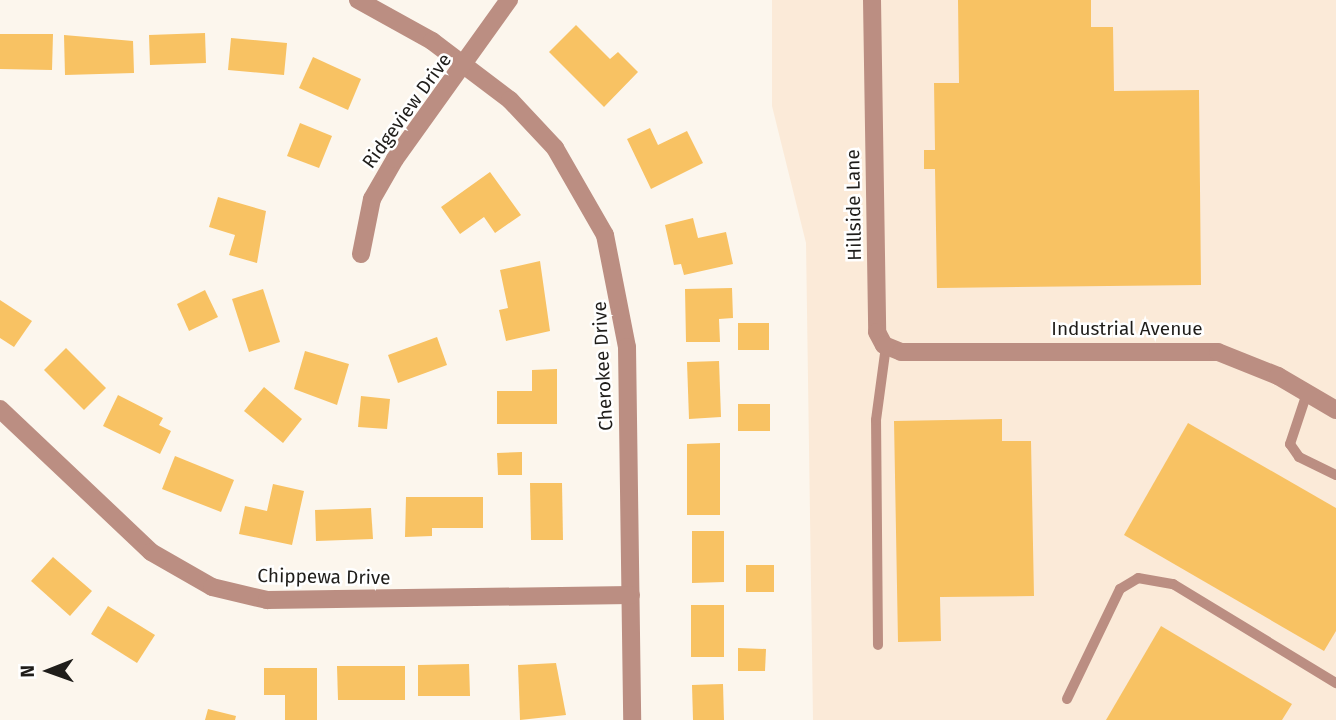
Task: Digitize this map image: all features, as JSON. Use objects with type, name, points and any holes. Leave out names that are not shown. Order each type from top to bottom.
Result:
[{"type":"street","name":"Cherokee Drive","points":[[358,0],[464,67],[510,100],[555,148],[579,184],[613,259],[627,347],[632,720]]},
{"type":"street","name":"Ridgeview Drive","points":[[361,254],[372,199],[509,0]]},
{"type":"street","name":"Hillside Lane","points":[[872,0],[877,332],[886,346]]},
{"type":"street","name":"Industrial Avenue","points":[[886,346],[945,351],[1210,351],[1247,361],[1336,410]]},
{"type":"street","name":"Chippewa Drive","points":[[0,409],[151,552],[212,587],[267,600],[631,595]]},
{"type":"lane","points":[[878,645],[876,420],[886,346]]},
{"type":"lane","points":[[1307,393],[1290,444],[1299,457],[1336,475]]},
{"type":"lane","points":[[1067,699],[1120,589],[1138,578],[1173,584],[1336,683]]},
{"type":"shaded area","points":[[772,0],[1336,0],[1336,720],[813,720],[806,243],[772,106]]},
{"type":"building","points":[[958,0],[1091,0],[1091,27],[1113,27],[1114,91],[1199,90],[1201,285],[937,288],[935,169],[924,169],[924,150],[935,150],[934,83],[959,83]]},
{"type":"building","points":[[576,25],[610,59],[618,52],[638,72],[604,107],[549,52]]},
{"type":"building","points":[[205,33],[206,63],[150,65],[149,35]]},
{"type":"building","points":[[0,34],[53,34],[52,70],[0,69]]},
{"type":"building","points":[[64,35],[133,41],[134,73],[65,75]]},
{"type":"building","points":[[231,38],[287,43],[284,75],[228,70]]},
{"type":"building","points":[[313,57],[361,79],[348,110],[299,88]]},
{"type":"building","points":[[300,123],[332,136],[319,168],[287,156]]},
{"type":"building","points":[[650,128],[658,145],[687,131],[703,163],[651,189],[627,139]]},
{"type":"building","points":[[490,172],[521,215],[495,233],[484,217],[460,234],[441,207]]},
{"type":"building","points":[[218,197],[266,211],[257,263],[229,255],[235,235],[209,227]]},
{"type":"building","points":[[693,218],[698,238],[726,232],[733,264],[684,275],[681,264],[674,265],[665,225]]},
{"type":"building","points":[[540,261],[550,331],[506,341],[499,310],[508,308],[500,270]]},
{"type":"building","points":[[732,288],[733,318],[719,319],[720,342],[686,342],[685,289]]},
{"type":"building","points":[[263,289],[280,342],[249,352],[232,299]]},
{"type":"building","points":[[205,290],[218,317],[189,331],[177,304]]},
{"type":"building","points":[[0,300],[32,321],[14,347],[0,338]]},
{"type":"building","points":[[738,323],[769,323],[769,350],[738,350]]},
{"type":"building","points":[[437,337],[447,365],[398,383],[388,355]]},
{"type":"building","points":[[66,348],[106,388],[84,410],[44,370]]},
{"type":"building","points":[[305,351],[349,364],[337,405],[294,389]]},
{"type":"building","points":[[719,361],[721,417],[689,419],[687,362]]},
{"type":"building","points":[[557,369],[557,424],[497,424],[497,391],[532,391],[532,370]]},
{"type":"building","points":[[264,387],[302,419],[283,443],[244,411]]},
{"type":"building","points":[[118,395],[163,418],[159,425],[171,431],[160,454],[103,426]]},
{"type":"building","points":[[361,396],[390,399],[387,429],[358,427]]},
{"type":"building","points":[[738,404],[770,404],[770,431],[738,431]]},
{"type":"building","points":[[1002,419],[1002,441],[1031,441],[1034,596],[940,597],[941,641],[898,642],[894,421]]},
{"type":"building","points":[[1188,423],[1336,508],[1336,631],[1324,651],[1124,535]]},
{"type":"building","points":[[720,443],[720,515],[687,515],[687,444]]},
{"type":"building","points":[[522,452],[522,475],[498,475],[497,453]]},
{"type":"building","points":[[175,456],[234,480],[221,512],[162,489]]},
{"type":"building","points":[[530,483],[562,483],[563,540],[531,540]]},
{"type":"building","points":[[273,484],[304,491],[292,545],[239,534],[245,506],[267,511]]},
{"type":"building","points":[[406,497],[483,497],[483,528],[432,528],[432,536],[405,537]]},
{"type":"building","points":[[371,508],[373,539],[316,541],[315,510]]},
{"type":"building","points":[[692,531],[724,531],[724,582],[692,583]]},
{"type":"building","points":[[53,557],[92,591],[70,616],[31,581]]},
{"type":"building","points":[[746,565],[774,565],[774,592],[746,592]]},
{"type":"building","points":[[691,605],[724,605],[724,657],[691,657]]},
{"type":"building","points":[[108,606],[155,635],[137,663],[91,634]]},
{"type":"building","points":[[1161,626],[1292,704],[1282,720],[1106,720]]},
{"type":"building","points":[[738,648],[766,649],[765,671],[738,671]]},
{"type":"building","points":[[556,663],[566,715],[520,720],[518,665]]},
{"type":"building","points":[[469,664],[470,696],[418,696],[418,665]]},
{"type":"building","points":[[337,666],[405,666],[405,700],[338,700]]},
{"type":"building","points":[[264,668],[317,668],[317,720],[285,720],[285,695],[264,695]]},
{"type":"building","points":[[723,684],[724,720],[693,720],[692,685]]},
{"type":"building","points":[[208,709],[236,716],[235,720],[205,720]]}]
